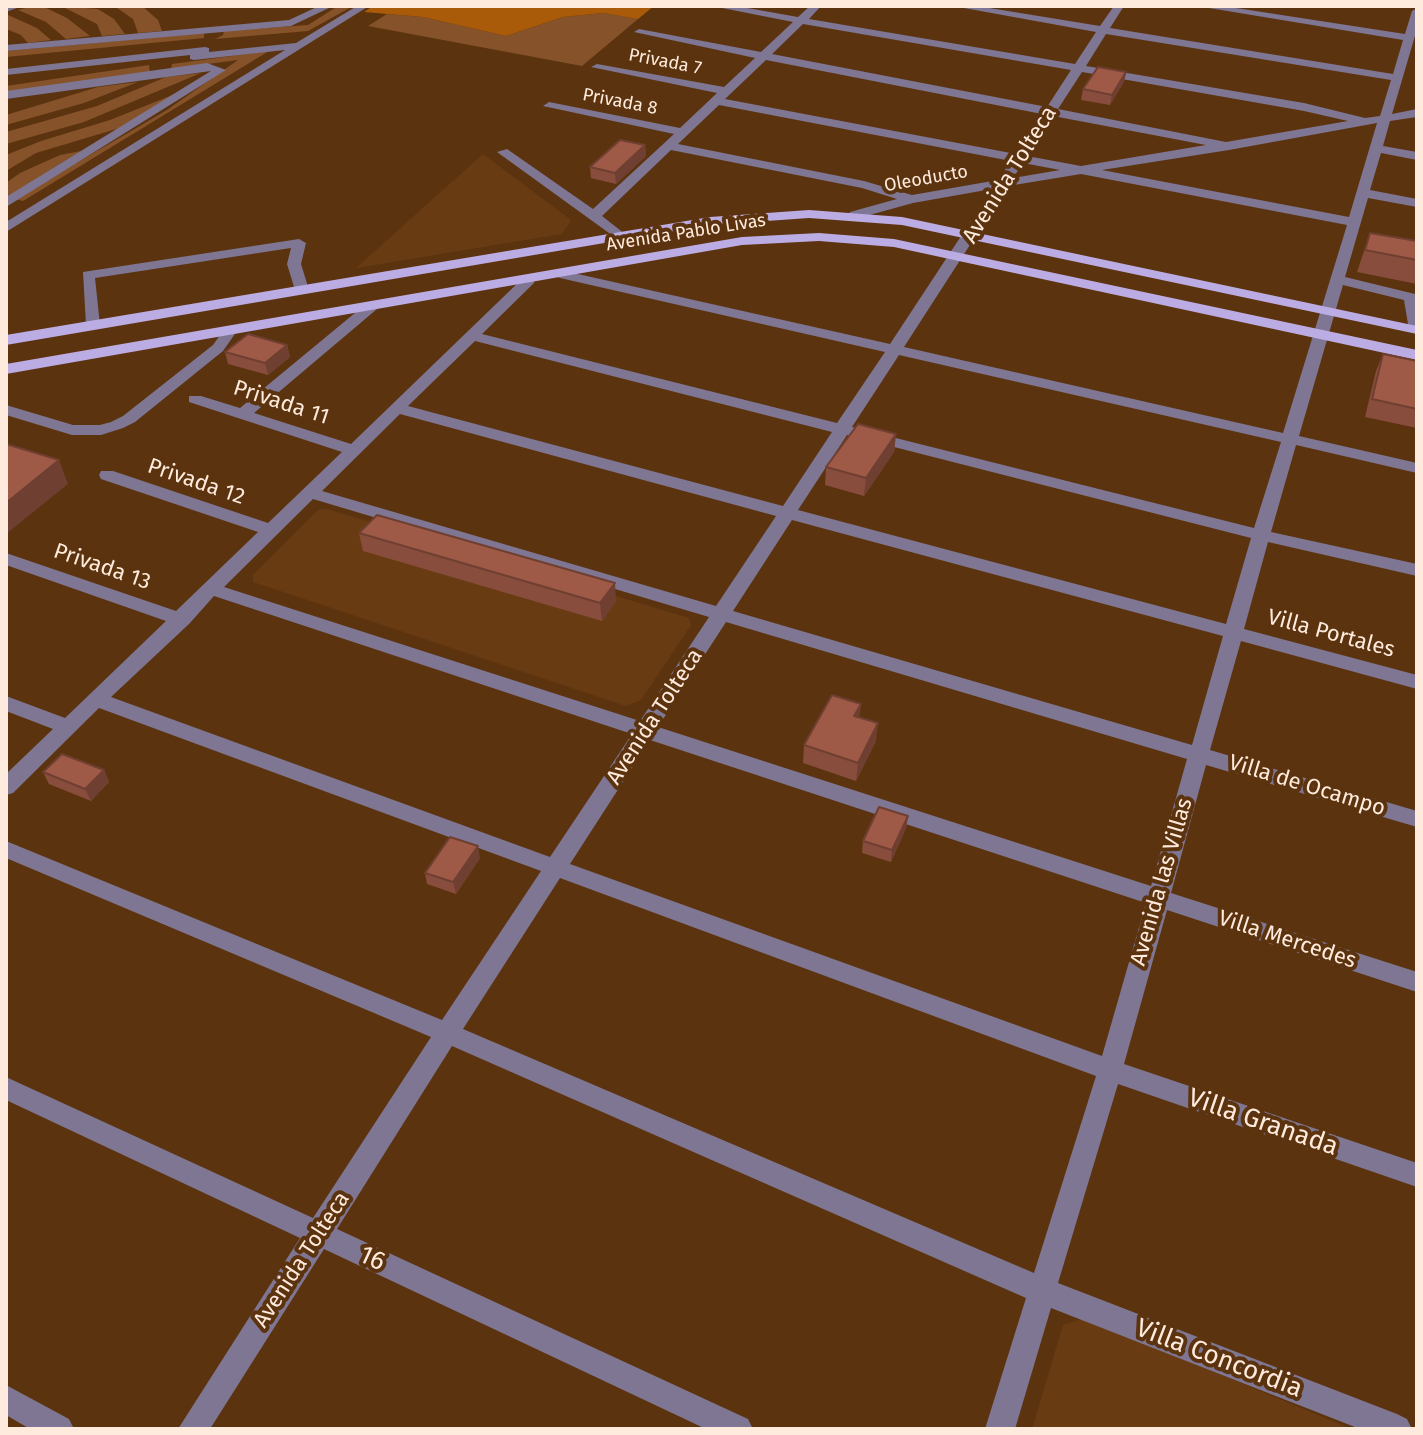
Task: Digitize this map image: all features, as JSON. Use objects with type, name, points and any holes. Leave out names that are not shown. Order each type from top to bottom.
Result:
[{"type":"main road","name":"Avenida Pablo Livas","points":[[6,340],[710,221],[764,216],[855,215],[972,235],[1416,330]]},
{"type":"main road","name":"Avenida Pablo Livas","points":[[6,369],[742,241],[782,237],[853,238],[958,256],[1417,355]]},
{"type":"main road","points":[[224,303],[230,331]]},
{"type":"main road","points":[[6,356],[59,331]]},
{"type":"street","points":[[6,9],[17,6]]},
{"type":"street","points":[[6,48],[291,23],[310,17],[328,6]]},
{"type":"street","points":[[6,228],[292,44],[322,32],[364,6]]},
{"type":"street","points":[[717,6],[1304,107],[1366,122]]},
{"type":"street","points":[[594,216],[816,6]]},
{"type":"street","points":[[958,6],[1397,78]]},
{"type":"street","name":"Avenida Tolteca","points":[[193,1429],[447,1033],[1119,6]]},
{"type":"street","points":[[1202,6],[1409,38]]},
{"type":"street","points":[[1320,334],[1336,279],[1355,245],[1354,222],[1416,15]]},
{"type":"street","points":[[6,60],[322,32]]},
{"type":"street","points":[[639,32],[1229,146]]},
{"type":"street","points":[[6,95],[292,44]]},
{"type":"street","points":[[6,72],[292,44]]},
{"type":"street","points":[[1402,63],[1417,60]]},
{"type":"street","points":[[6,82],[158,68],[207,66],[220,70],[6,203]]},
{"type":"street","name":"Privada 7","points":[[597,67],[722,96],[1354,222]]},
{"type":"street","name":"Privada 8","points":[[549,106],[684,132]]},
{"type":"street","name":"Oleoducto","points":[[855,215],[911,199],[1417,113]]},
{"type":"street","points":[[671,146],[864,185],[911,199]]},
{"type":"street","points":[[1378,149],[1417,156]]},
{"type":"street","name":"Avenida Pablo Livas","points":[[503,152],[620,237]]},
{"type":"street","points":[[1364,193],[1417,203]]},
{"type":"street","points":[[93,325],[88,275],[299,243],[294,264],[302,290]]},
{"type":"street","points":[[560,274],[1417,468]]},
{"type":"street","points":[[1336,279],[1410,297],[1414,305],[1416,330]]},
{"type":"street","points":[[6,787],[182,620],[270,530],[529,280]]},
{"type":"street","points":[[244,413],[372,306]]},
{"type":"street","points":[[6,410],[72,430],[101,430],[117,425],[218,348],[230,331]]},
{"type":"street","name":"Avenida las Villas","points":[[1000,1429],[1110,1070],[1320,334]]},
{"type":"street","points":[[473,336],[1261,535],[1417,570]]},
{"type":"street","name":"Privada 11","points":[[195,399],[354,450]]},
{"type":"street","name":"Villa Portales","points":[[397,408],[1417,682]]},
{"type":"street","name":"Privada 12","points":[[107,475],[270,530]]},
{"type":"street","name":"Villa de Ocampo","points":[[310,493],[1417,819]]},
{"type":"street","name":"Privada 13","points":[[6,559],[182,620]]},
{"type":"street","name":"Villa Mercedes","points":[[211,589],[1417,982]]},
{"type":"street","name":"Villa Granada","points":[[97,700],[1110,1070],[1417,1175]]},
{"type":"street","points":[[6,703],[68,727]]},
{"type":"street","name":"Villa Concordia","points":[[6,849],[447,1033],[1041,1290],[1397,1429]]},
{"type":"street","name":"16","points":[[6,1088],[738,1429]]},
{"type":"street","points":[[6,1399],[59,1429]]},
{"type":"shaded area","points":[[42,6],[67,18],[90,36],[66,39],[46,22],[18,10]]},
{"type":"shaded area","points":[[61,6],[98,9],[114,19],[125,34],[102,36],[97,24]]},
{"type":"shaded area","points":[[114,6],[142,6],[158,20],[162,31],[138,33],[133,19]]},
{"type":"shaded area","points":[[338,6],[353,6],[308,31],[215,39],[224,31],[308,25]]},
{"type":"shaded area","points":[[373,6],[654,6],[638,19],[603,13],[563,17],[506,36],[423,17],[364,12]]},
{"type":"shaded area","points":[[603,13],[638,19],[582,66],[368,26],[387,14],[423,17],[506,36],[563,17]]},
{"type":"shaded area","points":[[6,14],[37,28],[51,40],[28,43],[21,35],[6,29]]},
{"type":"shaded area","points":[[204,33],[204,38],[6,57],[6,51]]},
{"type":"shaded area","points":[[269,51],[23,201],[15,199],[167,110],[238,60],[171,69],[172,64]]},
{"type":"shaded area","points":[[149,65],[150,73],[6,92],[6,86]]},
{"type":"shaded area","points":[[201,73],[84,122],[6,144],[6,132],[97,106],[166,77]]},
{"type":"shaded area","points":[[138,82],[84,103],[6,125],[6,115],[98,87]]},
{"type":"shaded area","points":[[180,92],[123,127],[36,153],[6,171],[6,155],[110,120]]},
{"type":"shaded area","points":[[81,151],[6,198],[6,183],[20,173],[60,155]]},
{"type":"shaded area","points":[[483,154],[571,220],[562,234],[356,268]]},
{"type":"shaded area","points":[[327,509],[689,618],[691,625],[641,700],[626,706],[253,582],[253,575],[318,510]]},
{"type":"shaded area","points":[[1084,1318],[1352,1429],[1032,1429],[1063,1325]]},
{"type":"building","points":[[1098,67],[1126,72],[1112,95],[1083,89]]},
{"type":"building","points":[[620,140],[645,145],[615,173],[590,167]]},
{"type":"building","points":[[1370,233],[1417,241],[1417,260],[1365,250]]},
{"type":"building","points":[[248,334],[287,345],[265,363],[225,352]]},
{"type":"building","points":[[1383,354],[1417,361],[1417,409],[1372,399]]},
{"type":"building","points":[[858,424],[896,434],[866,478],[826,467]]},
{"type":"building","points":[[6,444],[59,460],[6,503]]},
{"type":"building","points":[[377,515],[615,583],[600,603],[359,533]]},
{"type":"building","points":[[832,695],[861,704],[854,716],[878,723],[858,763],[804,745]]},
{"type":"building","points":[[62,754],[104,770],[85,789],[43,772]]},
{"type":"building","points":[[879,807],[908,816],[892,850],[863,841]]},
{"type":"building","points":[[450,837],[478,846],[453,882],[425,873]]}]
